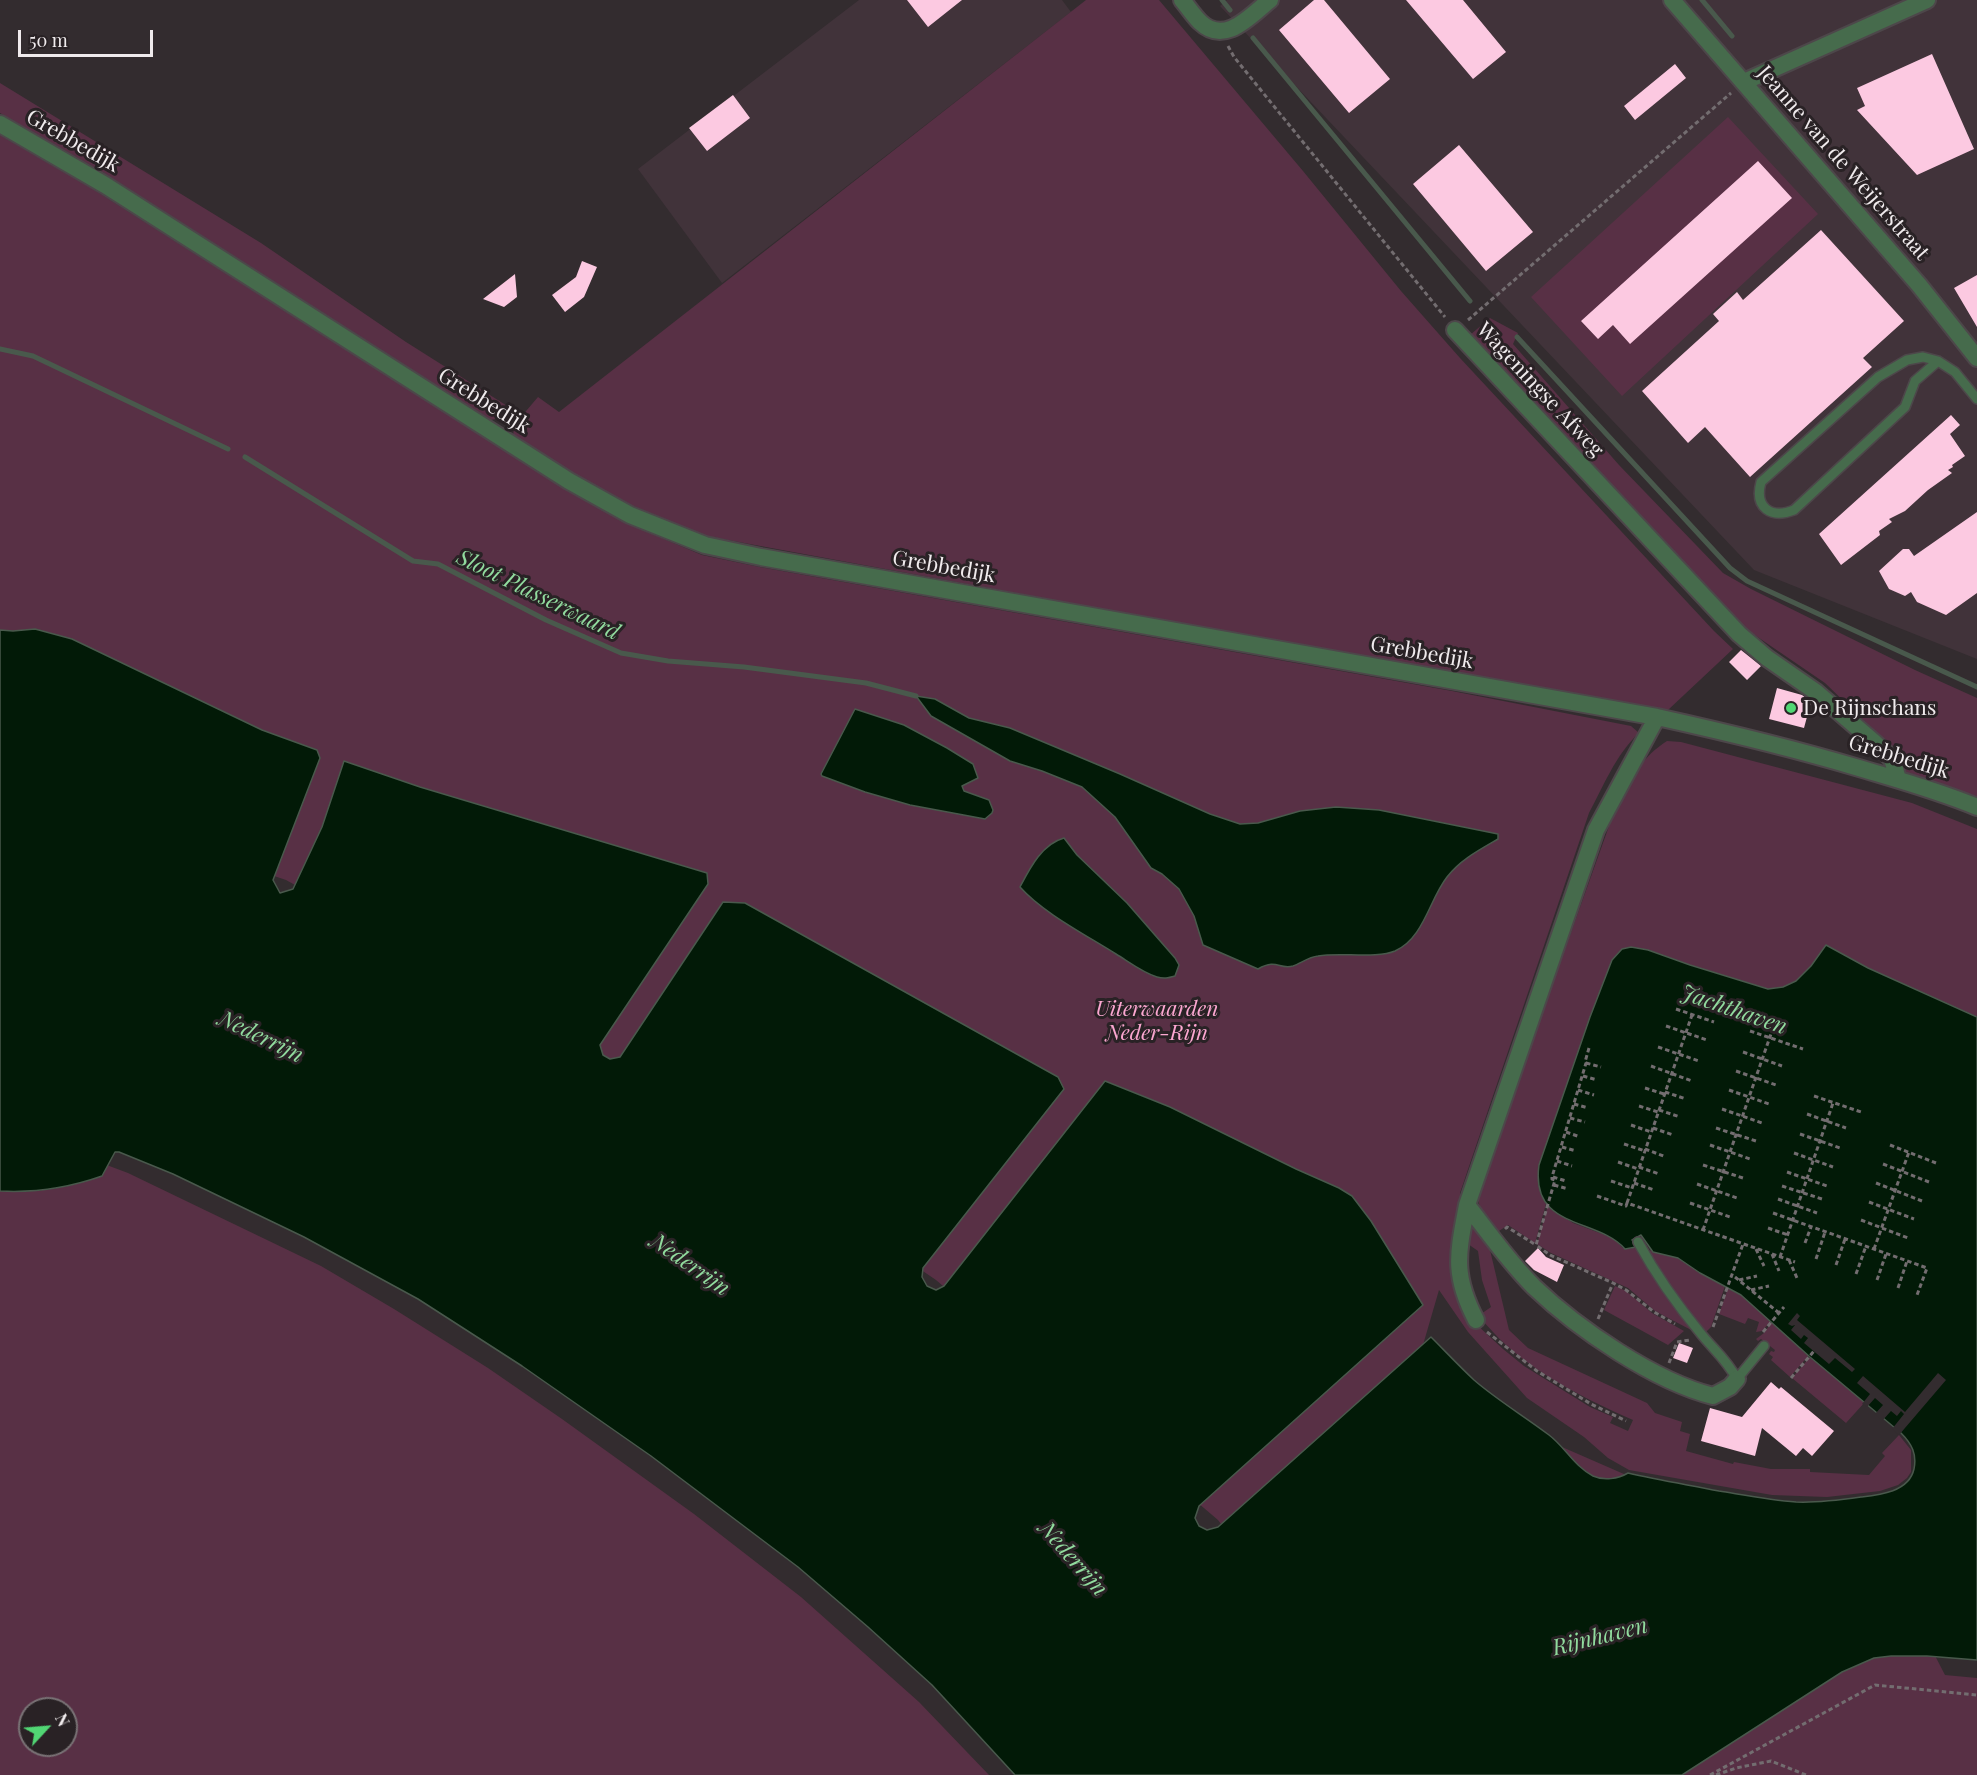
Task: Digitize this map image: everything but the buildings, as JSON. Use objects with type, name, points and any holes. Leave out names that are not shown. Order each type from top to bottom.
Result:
[{"type":"street","points":[[1182,0],[1202,24],[1220,32],[1235,28],[1270,0]]},
{"type":"street","name":"Jeanne van de Weijerstraat","points":[[1672,0],[1918,285],[1977,358]]},
{"type":"street","points":[[1744,82],[1927,0]]},
{"type":"street","name":"Grebbedijk","points":[[0,124],[105,185],[569,481],[630,515],[705,545],[761,557],[1657,717],[1779,745],[1898,779],[1977,807]]},
{"type":"street","name":"Wageningse Afweg","points":[[1455,330],[1739,634],[1767,658],[1816,692],[1875,743],[1892,759],[1898,779]]},
{"type":"street","points":[[1476,1320],[1463,1292],[1458,1262],[1467,1204],[1596,830],[1657,717]]},
{"type":"street","points":[[1467,1204],[1533,1286],[1570,1318],[1638,1364],[1691,1391],[1713,1396],[1730,1387],[1737,1379]]},
{"type":"lane","points":[[1938,361],[1915,381],[1905,407],[1794,510],[1783,514],[1771,512],[1762,504],[1758,494],[1761,483],[1878,377],[1907,360],[1923,357],[1938,361],[1955,372],[1977,399]]},
{"type":"lane","points":[[1638,1242],[1672,1298],[1703,1337],[1727,1361],[1737,1379],[1764,1346]]},
{"type":"path","name":"Wageningse Afweg","points":[[1220,32],[1234,57],[1455,330]]},
{"type":"path","points":[[1455,330],[1744,82]]},
{"type":"path","points":[[1676,1009],[1714,1022]]},
{"type":"path","points":[[1597,1196],[1626,1206],[1692,1015]]},
{"type":"path","points":[[1666,1026],[1707,1040]]},
{"type":"path","points":[[1750,1031],[1803,1049]]},
{"type":"path","points":[[1703,1230],[1772,1031]]},
{"type":"path","points":[[1658,1047],[1699,1061]]},
{"type":"path","points":[[1552,1177],[1589,1048]]},
{"type":"path","points":[[1743,1052],[1782,1066]]},
{"type":"path","points":[[1586,1063],[1600,1067]]},
{"type":"path","points":[[1651,1066],[1692,1081]]},
{"type":"path","points":[[1736,1071],[1776,1085]]},
{"type":"path","points":[[1582,1076],[1597,1080]]},
{"type":"path","points":[[1645,1088],[1686,1099]]},
{"type":"path","points":[[1578,1090],[1594,1095]]},
{"type":"path","points":[[1729,1090],[1769,1104]]},
{"type":"path","points":[[1814,1096],[1861,1112]]},
{"type":"path","points":[[1780,1257],[1833,1103]]},
{"type":"path","points":[[1574,1104],[1588,1108]]},
{"type":"path","points":[[1639,1106],[1680,1117]]},
{"type":"path","points":[[1722,1109],[1762,1123]]},
{"type":"path","points":[[1807,1114],[1846,1128]]},
{"type":"path","points":[[1570,1118],[1585,1122]]},
{"type":"path","points":[[1631,1125],[1673,1135]]},
{"type":"path","points":[[1716,1128],[1756,1142]]},
{"type":"path","points":[[1566,1132],[1580,1137]]},
{"type":"path","points":[[1800,1134],[1840,1148]]},
{"type":"path","points":[[1624,1144],[1666,1157]]},
{"type":"path","points":[[1710,1145],[1750,1159]]},
{"type":"path","points":[[1890,1145],[1936,1162]]},
{"type":"path","points":[[1562,1147],[1576,1151]]},
{"type":"path","points":[[1874,1249],[1909,1152]]},
{"type":"path","points":[[1794,1153],[1833,1167]]},
{"type":"path","points":[[1557,1161],[1572,1166]]},
{"type":"path","points":[[1618,1162],[1659,1174]]},
{"type":"path","points":[[1883,1164],[1929,1182]]},
{"type":"path","points":[[1703,1165],[1743,1179]]},
{"type":"path","points":[[1787,1172],[1827,1186]]},
{"type":"path","points":[[1552,1177],[1566,1181]]},
{"type":"path","points":[[1536,1245],[1554,1185],[1555,1180],[1552,1177]]},
{"type":"path","points":[[1611,1181],[1632,1188]]},
{"type":"path","points":[[1634,1183],[1653,1190]]},
{"type":"path","points":[[1697,1184],[1737,1198]]},
{"type":"path","points":[[1876,1184],[1922,1201]]},
{"type":"path","points":[[1554,1185],[1568,1190]]},
{"type":"path","points":[[1782,1186],[1822,1199]]},
{"type":"path","points":[[1778,1199],[1818,1213]]},
{"type":"path","points":[[1869,1202],[1914,1219]]},
{"type":"path","points":[[1627,1203],[1795,1262]]},
{"type":"path","points":[[1690,1203],[1730,1217]]},
{"type":"path","points":[[1773,1213],[1927,1268],[1917,1295]]},
{"type":"path","points":[[1862,1220],[1908,1238]]},
{"type":"path","points":[[1493,1238],[1508,1227],[1550,1255],[1626,1290],[1654,1312],[1684,1329]]},
{"type":"path","points":[[1805,1243],[1811,1227]]},
{"type":"path","points":[[1768,1228],[1788,1235]]},
{"type":"path","points":[[1816,1259],[1825,1232]]},
{"type":"path","points":[[1836,1265],[1845,1239]]},
{"type":"path","points":[[1721,1304],[1743,1244]]},
{"type":"path","points":[[1856,1274],[1866,1246]]},
{"type":"path","points":[[1756,1249],[1764,1266]]},
{"type":"path","points":[[1877,1280],[1886,1253]]},
{"type":"path","points":[[1772,1254],[1779,1271]]},
{"type":"path","points":[[1789,1260],[1797,1278]]},
{"type":"path","points":[[1898,1288],[1907,1261]]},
{"type":"path","points":[[1756,1276],[1737,1279],[1779,1314]]},
{"type":"path","points":[[1589,1331],[1600,1315],[1613,1283]]},
{"type":"path","points":[[1751,1290],[1769,1286]]},
{"type":"path","points":[[1763,1332],[1784,1307]]},
{"type":"path","points":[[1476,1320],[1491,1336],[1537,1371],[1591,1404],[1626,1421]]},
{"type":"path","points":[[1791,1378],[1814,1351]]},
{"type":"path","points":[[1710,1775],[1875,1685],[1977,1695]]},
{"type":"path","points":[[1716,1775],[1736,1768],[1771,1761],[1806,1775]]},
{"type":"shaded area","points":[[859,0],[1062,0],[1071,12],[722,283],[638,169]]},
{"type":"shaded area","points":[[1227,0],[1977,0],[1977,659],[1754,570],[1220,6]]},
{"type":"green space","points":[[1086,0],[1159,0],[1401,291],[1460,358],[1733,649],[1668,710],[1455,674],[706,536],[633,506],[575,474],[513,435],[515,424],[538,397],[559,412]]},
{"type":"green space","points":[[0,83],[261,243],[406,342],[512,409],[505,417],[491,420],[104,173],[0,113]]},
{"type":"green space","points":[[1728,117],[1818,214],[1622,396],[1531,297]]},
{"type":"green space","name":"Uiterwaarden Neder-Rijn","points":[[0,135],[93,189],[565,489],[624,522],[702,555],[1452,691],[1631,726],[1639,733],[1623,751],[1589,813],[1460,1193],[1462,1201],[1455,1237],[1476,1324],[1524,1366],[1590,1407],[1613,1417],[1610,1423],[1628,1431],[1633,1420],[1583,1396],[1535,1368],[1506,1345],[1480,1318],[1481,1314],[1491,1307],[1482,1280],[1478,1251],[1468,1244],[1469,1226],[1473,1225],[1482,1235],[1490,1250],[1509,1330],[1528,1348],[1647,1403],[1655,1413],[1682,1422],[1680,1431],[1690,1434],[1686,1451],[1733,1464],[1734,1462],[1771,1469],[1810,1469],[1810,1472],[1869,1475],[1885,1456],[1882,1453],[1899,1435],[1911,1450],[1911,1472],[1898,1485],[1880,1491],[1827,1497],[1772,1495],[1629,1470],[1608,1458],[1584,1437],[1527,1398],[1468,1332],[1439,1290],[1423,1345],[1546,1440],[1704,1509],[1913,1613],[1945,1675],[1977,1678],[1977,1775],[1411,1775],[1218,1520],[936,1280],[615,1062],[286,880],[0,784]]},
{"type":"green space","points":[[1490,318],[1518,333],[1513,344],[1619,465],[1723,573],[1915,670],[1977,698],[1977,800],[1907,774],[1895,753],[1883,739],[1825,683],[1740,625],[1470,335]]},
{"type":"green space","points":[[1667,741],[1681,742],[1912,803],[1977,829],[1977,1017],[1868,968],[1826,945],[1811,966],[1796,981],[1783,987],[1768,989],[1648,950],[1612,960],[1539,1165],[1538,1183],[1546,1204],[1535,1243],[1508,1225],[1496,1233],[1481,1212],[1477,1195],[1618,801],[1644,760]]},
{"type":"green space","points":[[0,1125],[128,1173],[321,1266],[488,1368],[694,1514],[801,1597],[919,1702],[989,1775],[0,1775]]},
{"type":"green space","points":[[1548,1205],[1573,1223],[1613,1238],[1623,1248],[1636,1247],[1671,1302],[1693,1331],[1655,1311],[1628,1288],[1551,1253],[1537,1244]]},
{"type":"green space","points":[[1651,1250],[1678,1258],[1725,1286],[1711,1327],[1705,1333],[1674,1294],[1648,1252]]},
{"type":"green space","points":[[1615,1286],[1626,1291],[1652,1313],[1684,1331],[1668,1345],[1604,1310]]},
{"type":"green space","points":[[1728,1288],[1741,1295],[1771,1321],[1762,1331],[1756,1332],[1759,1322],[1748,1318],[1745,1324],[1719,1314]]},
{"type":"green space","points":[[1772,1322],[1809,1355],[1790,1377],[1771,1360],[1773,1357],[1769,1354],[1775,1350],[1761,1339],[1758,1341],[1756,1339]]},
{"type":"green space","points":[[1810,1357],[1865,1402],[1846,1423],[1792,1378]]},
{"type":"water","points":[[35,629],[72,639],[262,730],[317,750],[320,758],[273,880],[280,893],[293,889],[322,827],[344,761],[420,787],[707,873],[708,884],[600,1045],[603,1055],[610,1059],[620,1057],[723,902],[745,903],[1058,1077],[1064,1089],[923,1268],[922,1277],[927,1286],[936,1290],[944,1286],[1105,1081],[1170,1107],[1352,1196],[1371,1221],[1423,1305],[1199,1506],[1195,1518],[1199,1526],[1207,1530],[1218,1527],[1431,1337],[1474,1380],[1549,1435],[1580,1467],[1597,1478],[1611,1479],[1628,1473],[1719,1491],[1796,1502],[1868,1496],[1900,1487],[1911,1477],[1915,1464],[1913,1450],[1901,1433],[1810,1357],[1741,1295],[1678,1258],[1653,1252],[1641,1235],[1632,1240],[1636,1247],[1625,1249],[1613,1239],[1555,1212],[1545,1201],[1539,1186],[1539,1165],[1590,1017],[1612,960],[1622,949],[1631,947],[1648,950],[1768,989],[1783,987],[1796,981],[1811,966],[1826,945],[1868,968],[1977,1017],[1977,1660],[1927,1656],[1874,1658],[1842,1672],[1682,1775],[1015,1775],[932,1685],[798,1567],[651,1456],[522,1366],[418,1299],[304,1237],[173,1174],[119,1152],[115,1152],[102,1176],[65,1187],[0,1191],[0,630]]},
{"type":"water","points":[[916,696],[935,699],[969,718],[1010,728],[1210,814],[1240,824],[1258,823],[1300,811],[1336,807],[1379,810],[1498,834],[1498,839],[1470,856],[1452,871],[1441,886],[1413,937],[1395,951],[1378,955],[1318,956],[1293,966],[1270,964],[1258,969],[1203,945],[1194,916],[1179,889],[1162,874],[1151,868],[1115,817],[1082,787],[1010,761],[931,716]]},
{"type":"water","points":[[855,709],[904,725],[973,764],[978,778],[962,786],[964,791],[989,800],[992,813],[985,819],[910,805],[822,776]]},
{"type":"water","points":[[1064,838],[1077,855],[1127,903],[1175,958],[1179,965],[1175,976],[1159,978],[1141,970],[1053,915],[1029,897],[1020,887],[1043,851]]},
{"type":"pier","points":[[1797,1313],[1800,1316],[1797,1320],[1855,1369],[1852,1372],[1835,1358],[1829,1364],[1804,1343],[1808,1338],[1804,1335],[1801,1339],[1791,1330],[1795,1325],[1788,1324]]},
{"type":"pier","points":[[1938,1373],[1946,1380],[1899,1435],[1892,1429],[1904,1414],[1901,1411],[1897,1416],[1891,1411],[1882,1421],[1875,1414],[1883,1405],[1875,1398],[1867,1407],[1862,1404],[1870,1394],[1857,1383],[1863,1376],[1905,1412]]},
{"type":"waterway","points":[[1222,0],[1230,10]]},
{"type":"waterway","points":[[1702,0],[1732,36]]},
{"type":"waterway","points":[[1253,38],[1470,301]]},
{"type":"waterway","points":[[1517,337],[1730,568],[1747,581],[1977,687]]},
{"type":"waterway","name":"Sloot Plasserwaard","points":[[0,349],[33,356],[228,449]]},
{"type":"waterway","name":"Sloot Plasserwaard","points":[[245,457],[413,561],[438,564],[546,620],[621,653],[668,661],[744,667],[866,683],[916,696]]},
{"type":"place","name":"De Rijnschans","points":[[1791,708]]},
{"type":"water label","name":"Jachthaven","points":[[1734,1010]]},
{"type":"water label","name":"Nederrijn","points":[[261,1037]]},
{"type":"water label","name":"Nederrijn","points":[[690,1265]]},
{"type":"water label","name":"Nederrijn","points":[[1073,1559]]},
{"type":"water label","name":"Rijnhaven","points":[[1600,1637]]}]
